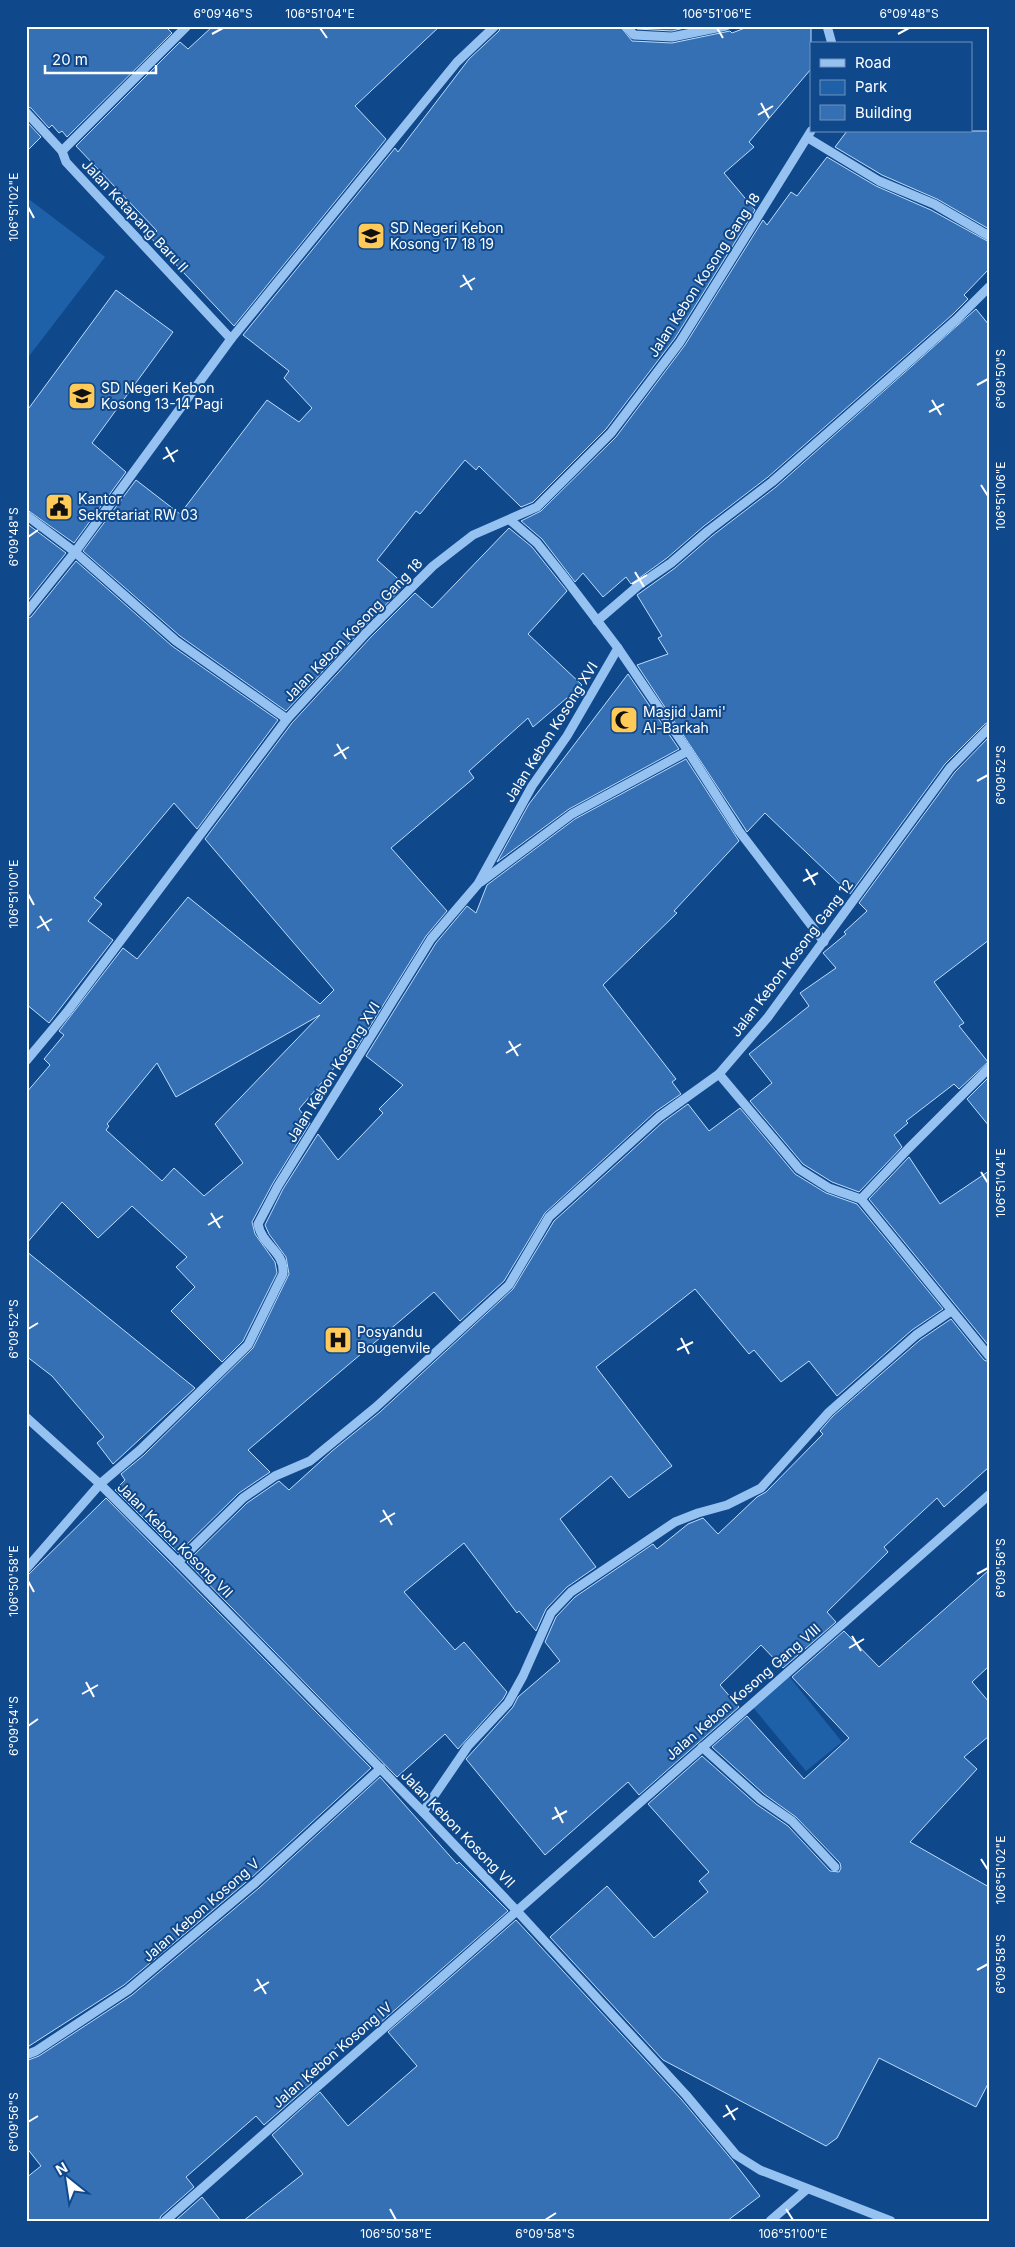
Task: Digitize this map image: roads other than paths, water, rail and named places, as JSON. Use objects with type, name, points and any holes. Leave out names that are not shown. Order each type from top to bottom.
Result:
[{"type":"street","points":[[62,151],[188,26]]},
{"type":"street","points":[[26,613],[75,552],[231,340],[457,62],[496,26]]},
{"type":"street","points":[[626,26],[634,35],[672,37],[726,26]]},
{"type":"street","points":[[828,26],[832,42]]},
{"type":"street","name":"Jalan Ketapang Baru II","points":[[26,112],[62,151],[66,162],[231,340]]},
{"type":"street","points":[[810,134],[879,181],[934,204],[989,236]]},
{"type":"street","name":"Jalan Kebon Kosong Gang 18","points":[[26,1061],[67,1012],[287,719],[366,633],[433,566],[472,535],[536,507],[611,432],[680,342],[810,134]]},
{"type":"street","points":[[597,621],[639,585],[671,563],[708,531],[772,482],[956,320],[989,287]]},
{"type":"street","points":[[26,515],[75,552],[176,641],[287,719]]},
{"type":"street","points":[[510,520],[537,543],[618,648],[688,751],[739,831],[824,942]]},
{"type":"street","name":"Jalan Kebon Kosong XVI","points":[[100,1484],[140,1450],[248,1345],[283,1274],[284,1265],[281,1258],[264,1240],[258,1224],[278,1186],[431,939],[478,884],[532,786],[567,736],[618,648]]},
{"type":"street","name":"Jalan Kebon Kosong Gang 12","points":[[178,1562],[243,1498],[275,1476],[310,1461],[376,1406],[509,1285],[549,1217],[659,1117],[719,1074],[768,1017],[950,768],[989,728]]},
{"type":"street","points":[[478,884],[572,814],[688,751]]},
{"type":"street","points":[[861,1199],[989,1068]]},
{"type":"street","points":[[719,1074],[799,1169],[830,1188],[861,1199],[951,1312],[989,1356]]},
{"type":"street","points":[[423,1812],[468,1746],[508,1703],[523,1676],[551,1613],[571,1592],[676,1522],[698,1513],[727,1506],[761,1488],[829,1412],[916,1335],[951,1312]]},
{"type":"street","name":"Jalan Kebon Kosong VII","points":[[26,1417],[100,1484],[381,1768],[517,1911],[686,2095],[736,2155],[760,2170],[891,2221]]},
{"type":"street","points":[[26,1569],[100,1484]]},
{"type":"street","name":"Jalan Kebon Kosong Gang VIII","points":[[517,1911],[989,1495]]},
{"type":"street","points":[[702,1746],[760,1799],[792,1821],[835,1867]]},
{"type":"street","name":"Jalan Kebon Kosong V","points":[[26,2055],[36,2051],[128,1990],[255,1883],[381,1768]]},
{"type":"street","name":"Jalan Kebon Kosong IV","points":[[165,2221],[517,1911]]},
{"type":"street","points":[[770,2221],[807,2189]]},
{"type":"place","name":"SD Negeri Kebon Kosong 17 18 19","points":[[371,236]]},
{"type":"place","name":"SD Negeri Kebon Kosong 13-14 Pagi","points":[[82,396]]},
{"type":"place","name":"Kantor Sekretariat RW 03","points":[[59,507]]},
{"type":"place","name":"Masjid Jami' Al-Barkah","points":[[624,720]]},
{"type":"place","name":"Posyandu Bougenvile","points":[[338,1340]]}]
